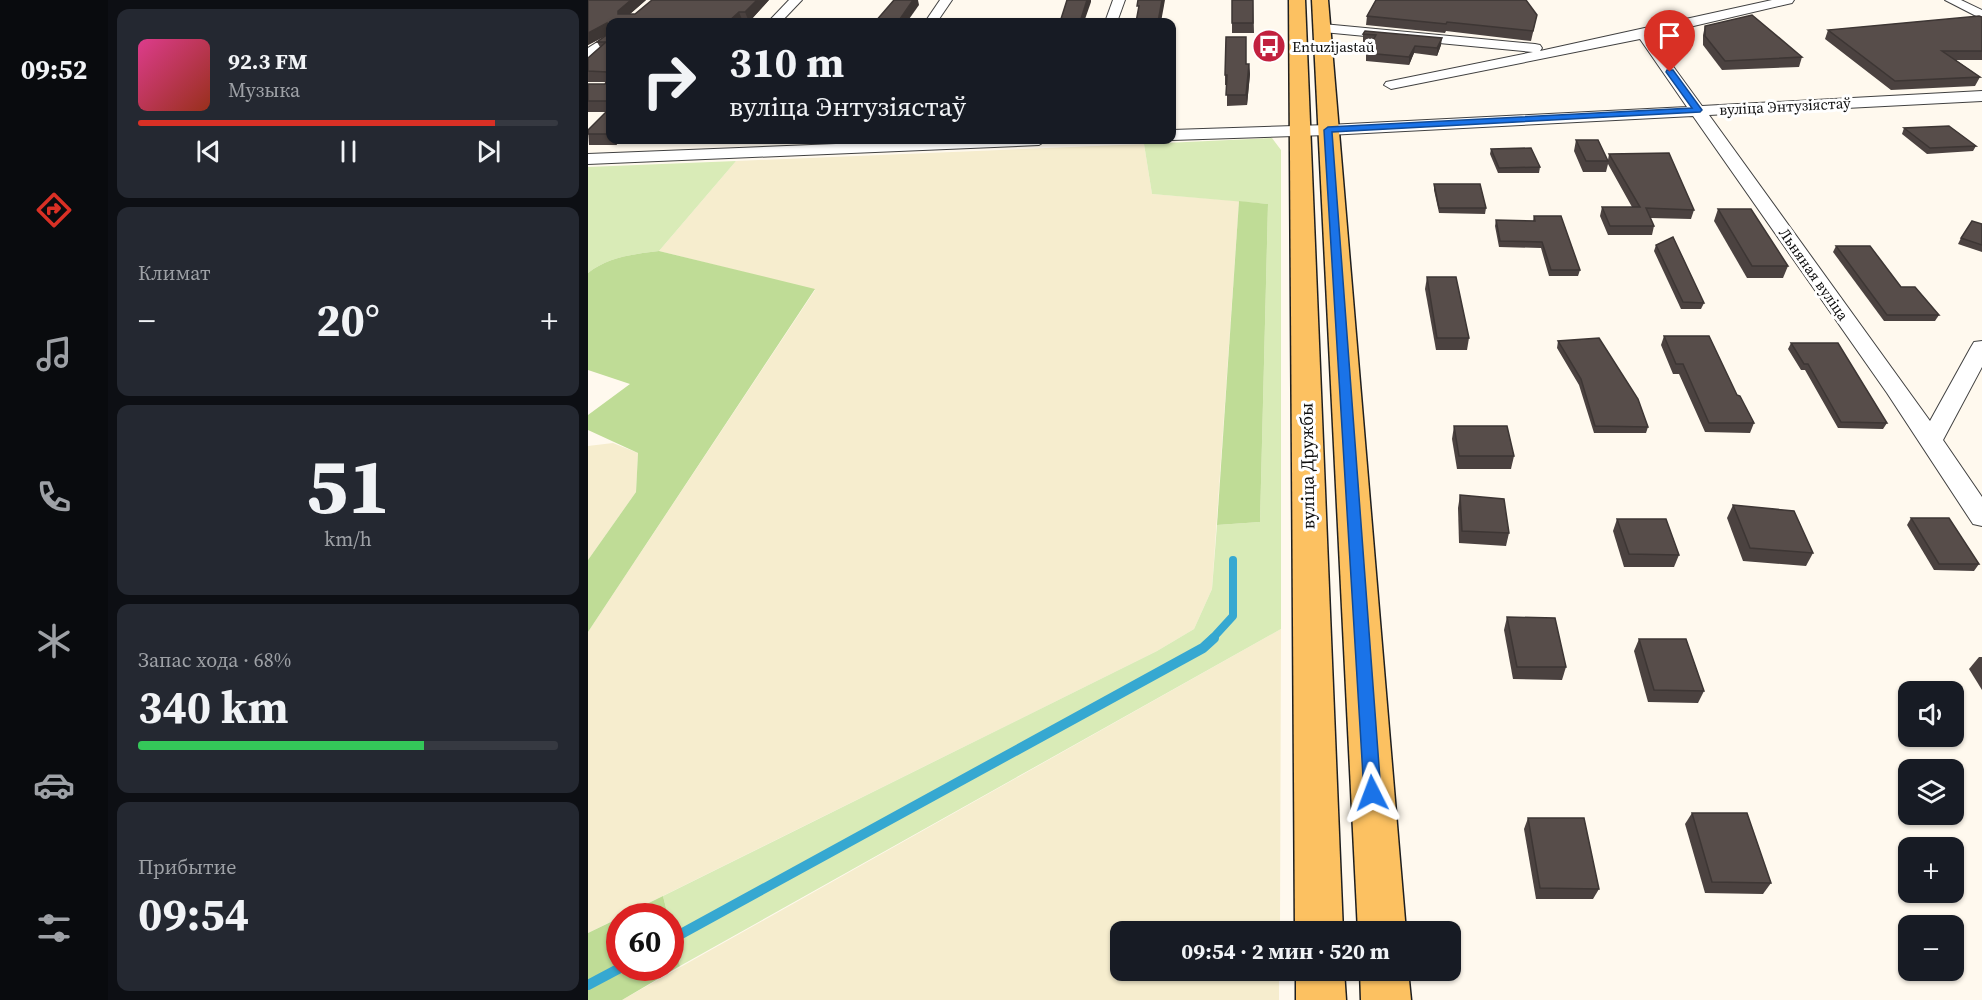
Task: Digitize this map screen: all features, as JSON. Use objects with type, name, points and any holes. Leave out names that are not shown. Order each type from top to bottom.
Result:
[{"type":"main road","name":"вуліца Дружбы","points":[[1297,0],[1314,130],[1381,921]]},
{"type":"main road","name":"вуліца Дружбы","points":[[1319,921],[1314,130],[1323,28],[1320,0]]},
{"type":"main road","points":[[1320,981],[1320,1000]]},
{"type":"main road","points":[[1385,981],[1386,1000]]},
{"type":"street","points":[[778,18],[796,0]]},
{"type":"street","points":[[934,18],[946,0]]},
{"type":"street","points":[[1112,18],[1119,0]]},
{"type":"street","points":[[1739,0],[1782,2]]},
{"type":"street","points":[[1951,0],[1982,15]]},
{"type":"street","points":[[1391,85],[1643,34],[1782,2]]},
{"type":"street","points":[[1323,28],[1559,51]]},
{"type":"street","name":"Льняная вуліца","points":[[1643,34],[1931,440],[1982,517]]},
{"type":"street","points":[[588,55],[606,41]]},
{"type":"street","name":"вуліца Энтузіястаў","points":[[1176,135],[1982,96]]},
{"type":"street","points":[[647,157],[659,144]]},
{"type":"street","points":[[588,159],[947,144]]},
{"type":"street","points":[[1931,440],[1982,347]]},
{"type":"shaded area","points":[[1144,144],[1152,194],[1239,201],[1212,589],[1194,629],[1157,651],[649,903],[606,903],[606,924],[588,933],[588,632],[815,290],[659,251],[736,161]]},
{"type":"shaded area","points":[[613,443],[638,453],[636,492],[588,560],[588,446]]},
{"type":"shaded area","points":[[1281,629],[1280,921],[1110,921],[1110,981],[1279,981],[1279,1000],[622,1000],[656,981],[684,981],[684,965]]},
{"type":"green space","points":[[1272,138],[1281,150],[1281,629],[684,964],[684,903],[665,903],[663,896],[1157,651],[1194,629],[1212,589],[1217,525],[1260,522],[1268,204],[1152,194],[1144,144]]},
{"type":"green space","points":[[736,161],[659,251],[613,260],[588,273],[588,167]]},
{"type":"green space","points":[[1239,201],[1268,204],[1260,522],[1217,525]]},
{"type":"green space","points":[[659,251],[815,289],[588,632],[588,560],[636,492],[638,453],[588,430],[588,415],[630,384],[588,370],[588,273],[613,260]]},
{"type":"green space","points":[[663,896],[665,903],[649,903]]},
{"type":"green space","points":[[606,924],[606,981],[654,981],[622,1000],[588,1000],[588,933]]},
{"type":"building","points":[[588,0],[631,0],[618,11],[618,14],[635,14],[652,0],[757,0],[745,12],[739,12],[732,18],[606,18],[606,24],[588,33]]},
{"type":"building","points":[[894,0],[913,0],[901,18],[878,18]]},
{"type":"building","points":[[1067,0],[1087,0],[1081,18],[1061,18]]},
{"type":"building","points":[[1138,0],[1162,0],[1159,18],[1137,18],[1139,6],[1137,6]]},
{"type":"building","points":[[1232,0],[1253,0],[1253,23],[1232,23]]},
{"type":"building","points":[[1376,0],[1526,0],[1537,15],[1533,31],[1367,16]]},
{"type":"building","points":[[1752,15],[1802,57],[1725,61],[1705,36],[1705,26]]},
{"type":"building","points":[[1982,17],[1982,51],[1942,51],[1980,77],[1895,81],[1828,30]]},
{"type":"building","points":[[1365,31],[1442,38],[1437,48],[1415,46],[1409,57],[1366,53],[1376,35],[1363,34]]},
{"type":"building","points":[[606,35],[606,42],[597,42]]},
{"type":"building","points":[[1226,37],[1246,37],[1246,64],[1249,64],[1246,95],[1226,95]]},
{"type":"building","points":[[606,42],[606,72],[588,71],[588,58]]},
{"type":"building","points":[[606,82],[606,101],[588,101],[588,84]]},
{"type":"building","points":[[606,112],[606,134],[588,134],[588,130]]},
{"type":"building","points":[[1949,126],[1976,146],[1930,148],[1904,128]]},
{"type":"building","points":[[1576,140],[1598,140],[1608,161],[1586,161]]},
{"type":"building","points":[[1531,148],[1540,167],[1499,168],[1491,149]]},
{"type":"building","points":[[1669,153],[1694,210],[1646,208],[1654,226],[1610,226],[1602,207],[1640,207],[1609,154]]},
{"type":"building","points":[[1434,184],[1480,184],[1486,208],[1439,208]]},
{"type":"building","points":[[1718,209],[1751,209],[1788,266],[1752,266]]},
{"type":"building","points":[[1534,216],[1561,216],[1580,270],[1551,270],[1542,242],[1500,241],[1496,220],[1535,221]]},
{"type":"building","points":[[1972,221],[1982,224],[1982,245],[1961,238]]},
{"type":"building","points":[[1673,237],[1704,303],[1683,302],[1656,245]]},
{"type":"building","points":[[1836,246],[1870,246],[1901,287],[1915,287],[1939,315],[1887,315]]},
{"type":"building","points":[[1427,277],[1456,277],[1469,338],[1437,338]]},
{"type":"building","points":[[1664,336],[1709,336],[1737,395],[1740,396],[1754,423],[1709,423],[1683,364],[1676,364]]},
{"type":"building","points":[[1599,338],[1638,399],[1648,427],[1595,426],[1581,379],[1558,341]]},
{"type":"building","points":[[1791,343],[1838,343],[1887,423],[1841,422],[1808,364],[1804,364]]},
{"type":"building","points":[[1454,426],[1507,426],[1514,456],[1459,456]]},
{"type":"building","points":[[1460,495],[1504,499],[1509,533],[1462,531]]},
{"type":"building","points":[[1733,505],[1794,511],[1813,553],[1750,548]]},
{"type":"building","points":[[1911,518],[1949,518],[1979,564],[1939,564]]},
{"type":"building","points":[[1617,519],[1666,519],[1679,555],[1629,554]]},
{"type":"building","points":[[1507,617],[1555,618],[1566,667],[1517,667]]},
{"type":"building","points":[[1639,639],[1686,639],[1704,691],[1654,690]]},
{"type":"building","points":[[1692,813],[1747,813],[1771,883],[1712,882]]},
{"type":"building","points":[[1528,818],[1584,818],[1599,889],[1540,888]]},
{"type":"waterway","points":[[1212,639],[1233,616],[1233,560]]},
{"type":"waterway","points":[[684,932],[1203,648],[1214,638]]},
{"type":"waterway","points":[[588,985],[606,975]]},
{"type":"place","name":"Entuzijastaŭ","points":[[1269,46]]},
{"type":"route","points":[[1372,793],[1328,130],[1697,110],[1670,72]]}]
